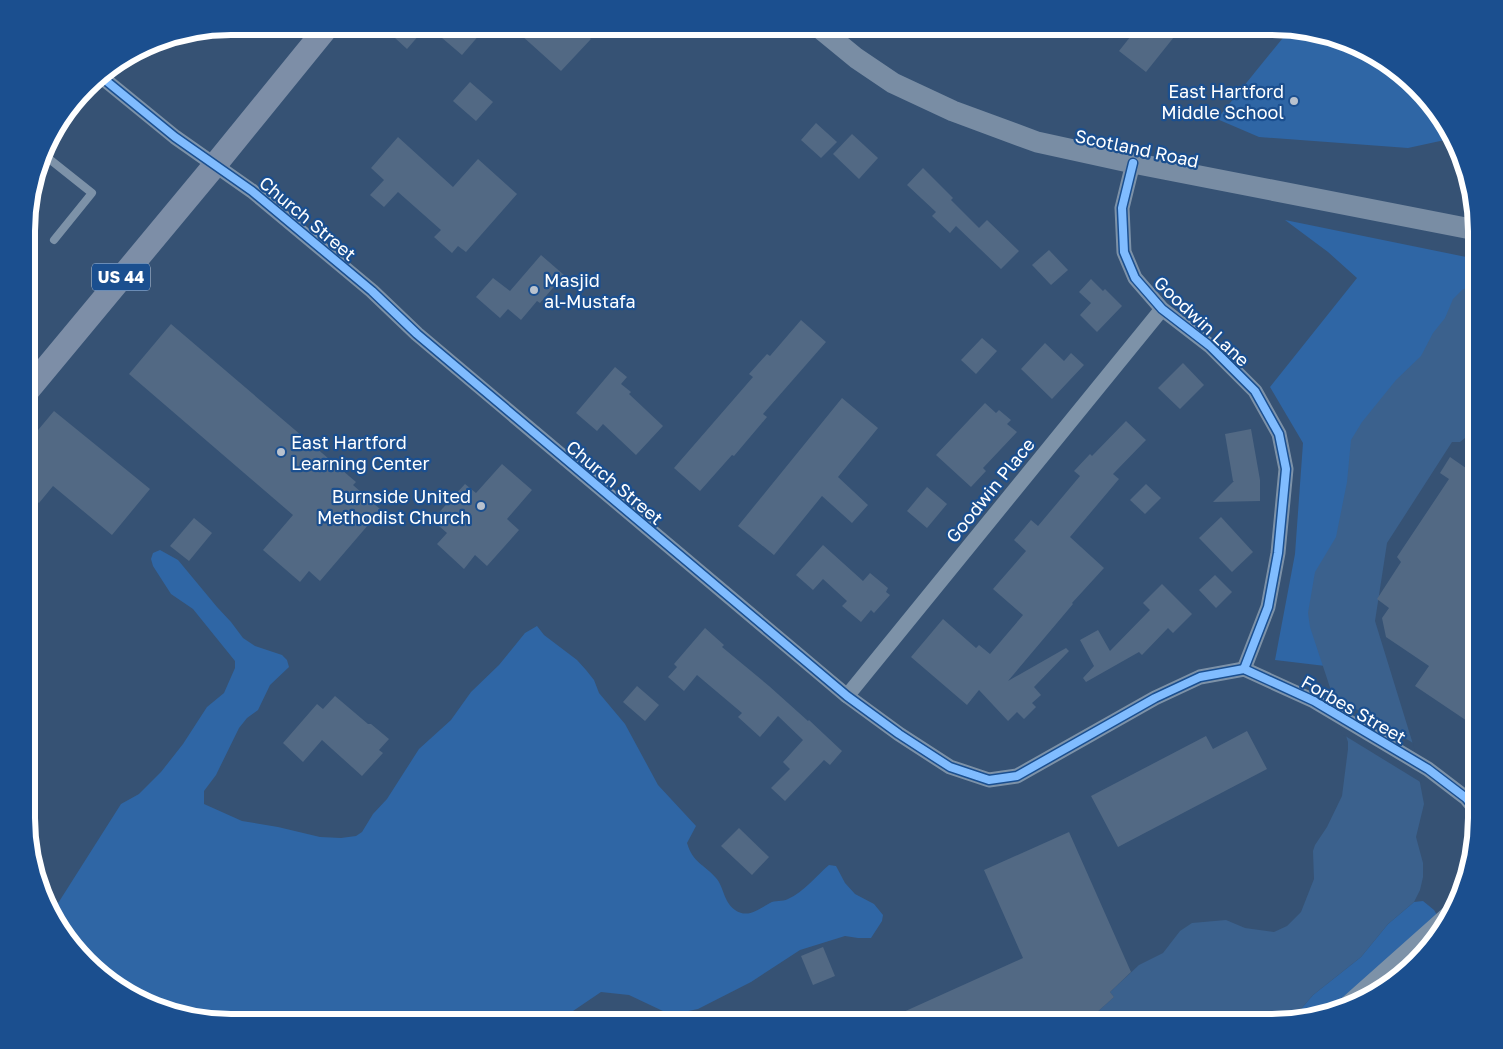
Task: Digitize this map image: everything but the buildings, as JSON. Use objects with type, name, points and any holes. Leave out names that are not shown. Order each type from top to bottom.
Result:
[{"type":"main road","name":"US 44","points":[[35,382],[321,35]]},
{"type":"main road","name":"Scotland Road","points":[[827,35],[844,50],[893,84],[953,111],[1037,142],[1133,163],[1468,228]]},
{"type":"street","name":"Church Street","points":[[106,81],[175,137],[252,191],[364,285],[417,334],[847,696],[899,734],[950,767],[989,780],[1017,776],[1154,698],[1200,677],[1244,669]]},
{"type":"street","name":"Goodwin Lane","points":[[1133,163],[1122,208],[1124,252],[1135,278],[1162,309],[1210,346],[1256,391],[1279,434],[1286,469],[1278,553],[1268,607],[1244,669]]},
{"type":"street","name":"Goodwin Place","points":[[847,696],[1162,309]]},
{"type":"street","name":"Forbes Street","points":[[1244,669],[1314,701],[1428,769],[1468,800]]},
{"type":"street","points":[[1356,995],[1439,921]]},
{"type":"lane","points":[[49,159],[92,193],[54,240]]},
{"type":"shaded area","points":[[1285,35],[1335,45],[1359,55],[1381,68],[1411,92],[1428,112],[1446,140],[1408,148],[1259,137],[1217,119]]},
{"type":"shaded area","points":[[1285,220],[1468,257],[1468,384],[1403,437],[1359,670],[1275,660],[1295,554],[1303,443],[1270,387],[1357,278],[1328,252]]},
{"type":"shaded area","points":[[1468,287],[1468,438],[1465,438],[1460,442],[1452,442],[1387,543],[1375,621],[1412,741],[1424,804],[1416,837],[1423,863],[1423,877],[1420,890],[1414,902],[1388,924],[1361,957],[1313,995],[1298,1012],[1285,1014],[1095,1014],[1114,997],[1110,992],[1139,965],[1163,953],[1180,931],[1192,923],[1226,920],[1245,928],[1274,932],[1287,926],[1301,912],[1314,879],[1313,851],[1315,845],[1327,827],[1342,796],[1348,749],[1348,742],[1310,627],[1308,613],[1315,572],[1336,537],[1347,482],[1351,440],[1362,422],[1396,380],[1421,356],[1433,333],[1445,318],[1453,299]]},
{"type":"shaded area","points":[[160,550],[178,560],[243,638],[255,646],[282,655],[287,660],[289,667],[270,685],[258,710],[247,718],[239,728],[216,775],[204,791],[204,804],[242,821],[320,837],[341,838],[356,836],[362,832],[373,814],[387,799],[419,749],[451,720],[471,692],[499,665],[525,633],[537,626],[544,635],[577,660],[586,670],[594,680],[599,693],[625,724],[658,785],[696,826],[687,843],[689,850],[716,878],[728,902],[735,910],[744,914],[749,913],[772,902],[788,899],[805,888],[829,865],[836,866],[845,883],[855,894],[874,904],[883,915],[882,921],[871,938],[845,936],[800,950],[751,982],[698,1009],[679,1013],[665,1012],[629,995],[601,992],[565,1014],[218,1014],[168,1004],[144,994],[112,974],[92,957],[75,937],[56,907],[121,804],[139,794],[161,772],[183,744],[207,707],[224,693],[235,668],[235,661],[193,609],[171,594],[153,566],[151,559],[153,553]]},
{"type":"shaded area","points":[[1423,901],[1434,910],[1440,919],[1411,957],[1391,974],[1359,994],[1335,1004],[1288,1014],[1301,1009],[1313,995],[1361,957],[1388,924],[1414,902]]},
{"type":"pier","points":[[1328,692],[1413,743],[1422,783],[1342,734]]},
{"type":"cycle path","points":[[106,81],[175,137],[252,191],[372,291],[417,334],[847,696],[899,734],[950,767],[989,780],[1017,776],[1155,698],[1200,677],[1244,669],[1314,701],[1428,769],[1468,800]]},
{"type":"cycle path","points":[[1133,163],[1122,208],[1124,252],[1135,278],[1162,309],[1210,346],[1255,391],[1279,434],[1286,469],[1278,553],[1268,607],[1244,669]]},
{"type":"place","name":"East Hartford Middle School","points":[[1294,101]]},
{"type":"place","name":"Masjid al-Mustafa","points":[[534,290]]},
{"type":"place","name":"East Hartford Learning Center","points":[[281,452]]},
{"type":"place","name":"Burnside United Methodist Church","points":[[481,506]]}]
